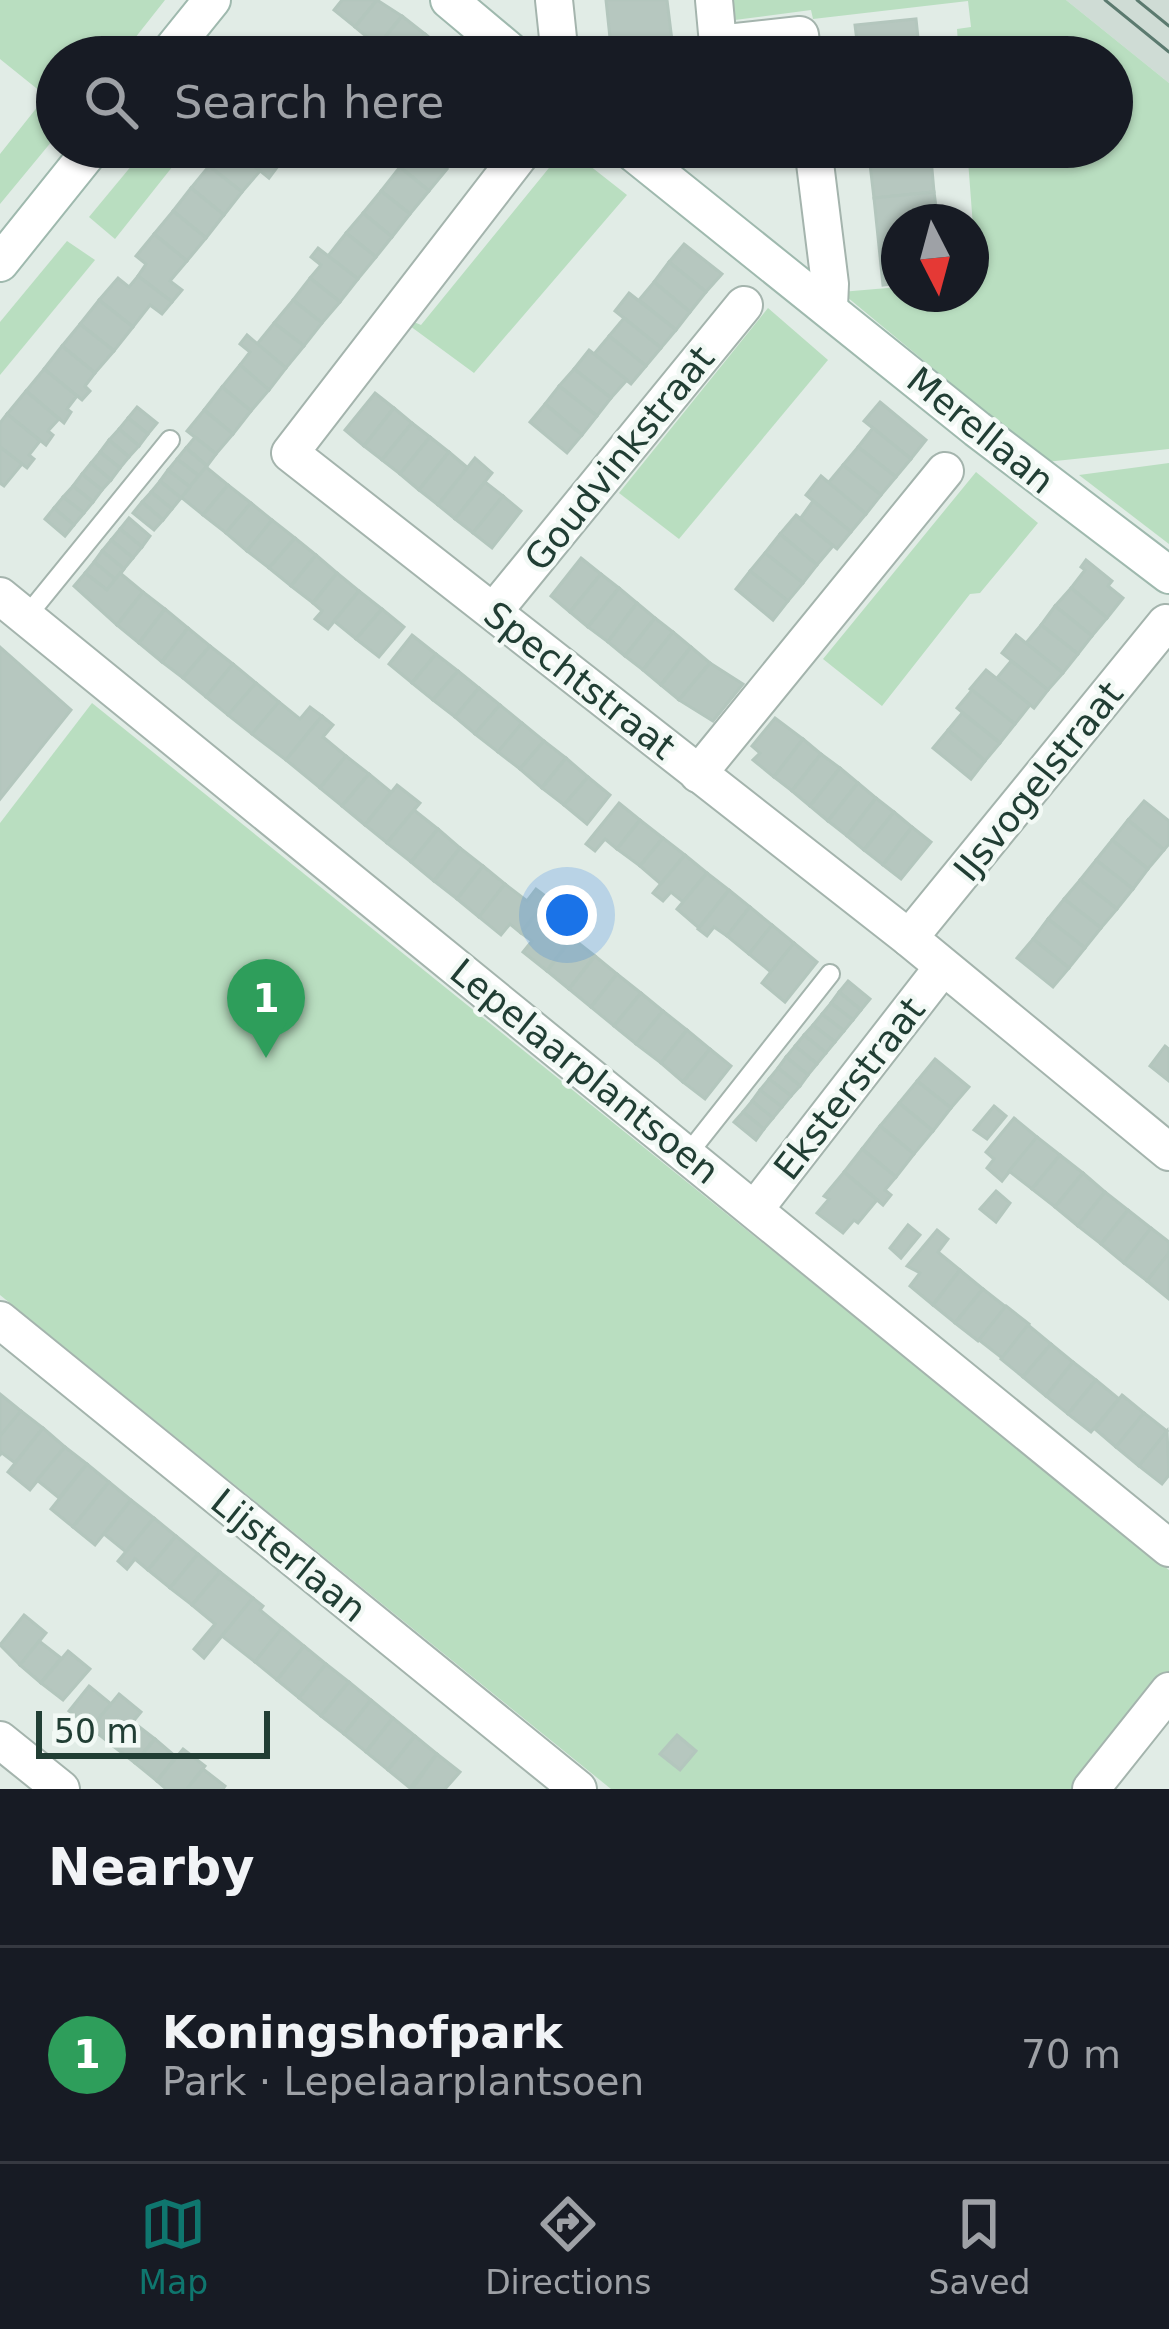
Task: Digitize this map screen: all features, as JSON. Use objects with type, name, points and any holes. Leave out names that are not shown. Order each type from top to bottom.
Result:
[{"type":"street","points":[[183,36],[212,0]]},
{"type":"street","points":[[449,0],[492,36]]},
{"type":"street","points":[[554,0],[558,36]]},
{"type":"street","points":[[714,0],[717,36]]},
{"type":"street","points":[[0,263],[76,168]]},
{"type":"street","name":"Spechtstraat","points":[[510,168],[290,453],[909,938],[1169,1152]]},
{"type":"street","name":"Merellaan","points":[[653,168],[977,429],[1169,575]]},
{"type":"street","points":[[816,168],[829,307]]},
{"type":"street","name":"Goudvinkstraat","points":[[494,611],[744,304]]},
{"type":"street","points":[[698,774],[945,471]]},
{"type":"street","name":"Merellaan","points":[[1135,550],[1168,609]]},
{"type":"street","name":"Lepelaarplantsoen","points":[[13,606],[1169,1548]]},
{"type":"street","name":"IJsvogelstraat","points":[[909,938],[1168,609]]},
{"type":"street","name":"Eksterstraat","points":[[754,1209],[943,967]]},
{"type":"street","name":"Lijsterlaan","points":[[0,1320],[578,1789]]},
{"type":"street","points":[[1091,1789],[1169,1691]]},
{"type":"street","points":[[5,1756],[61,1789]]},
{"type":"lane","points":[[13,606],[170,440]]},
{"type":"lane","points":[[687,1154],[830,974]]},
{"type":"shaded area","points":[[1066,0],[1169,0],[1169,83],[1133,54],[1133,36],[1111,36]]},
{"type":"green space","points":[[0,0],[165,0],[137,36],[36,36],[36,88],[0,59]]},
{"type":"green space","points":[[725,0],[1066,0],[1111,36],[958,36],[957,29],[971,27],[968,1],[813,19],[811,10],[727,21]]},
{"type":"green space","points":[[1133,54],[1169,83],[1169,449],[1046,462],[841,292],[881,289],[881,312],[989,312],[989,204],[971,204],[969,168],[1133,168]]},
{"type":"green space","points":[[36,109],[36,160],[0,204],[0,154]]},
{"type":"green space","points":[[130,168],[171,168],[115,239],[89,217]]},
{"type":"green space","points":[[549,168],[593,168],[627,195],[474,373],[410,326],[414,322],[421,325]]},
{"type":"green space","points":[[67,241],[95,260],[0,375],[0,322]]},
{"type":"green space","points":[[768,308],[828,360],[679,539],[619,493]]},
{"type":"green space","points":[[1169,463],[1169,544],[1079,475]]},
{"type":"green space","points":[[976,472],[1038,523],[980,593],[970,594],[882,706],[823,659]]},
{"type":"green space","points":[[92,703],[1169,1570],[1169,1676],[1078,1789],[611,1789],[0,1295],[0,823]]},
{"type":"building","points":[[342,0],[377,0],[355,27],[334,10]]},
{"type":"building","points":[[377,0],[402,16],[386,36],[366,36],[355,27]]},
{"type":"building","points":[[606,0],[667,0],[671,36],[610,36]]},
{"type":"building","points":[[402,16],[425,34],[423,36],[386,36]]},
{"type":"building","points":[[916,19],[918,36],[856,36],[855,25]]},
{"type":"building","points":[[212,168],[256,168],[260,171],[242,192]]},
{"type":"building","points":[[212,168],[242,192],[224,215],[191,188]]},
{"type":"building","points":[[257,168],[276,168],[269,178]]},
{"type":"building","points":[[401,168],[447,169],[429,191]]},
{"type":"building","points":[[401,168],[429,191],[410,214],[381,191]]},
{"type":"building","points":[[870,168],[932,168],[934,192],[874,198]]},
{"type":"building","points":[[191,188],[224,215],[206,238],[173,211]]},
{"type":"building","points":[[381,191],[410,214],[392,237],[363,213]]},
{"type":"building","points":[[934,192],[936,204],[881,204],[881,266],[874,198]]},
{"type":"building","points":[[173,211],[206,238],[187,261],[154,234]]},
{"type":"building","points":[[363,213],[392,237],[376,257],[346,233]]},
{"type":"building","points":[[346,233],[376,257],[358,279],[328,256]]},
{"type":"building","points":[[154,234],[187,261],[170,281],[182,290],[172,302],[138,276],[146,264],[136,256]]},
{"type":"building","points":[[684,244],[722,274],[706,292],[669,262]]},
{"type":"building","points":[[318,248],[358,279],[340,302],[310,278],[321,265],[311,257]]},
{"type":"building","points":[[669,262],[706,292],[690,312],[654,282]]},
{"type":"building","points":[[138,276],[172,302],[162,314],[150,305],[133,327],[99,300],[118,278],[129,287]]},
{"type":"building","points":[[310,278],[340,302],[322,323],[293,300]]},
{"type":"building","points":[[654,282],[690,312],[676,330],[639,300]]},
{"type":"building","points":[[629,293],[676,330],[661,348],[615,311]]},
{"type":"building","points":[[99,300],[133,327],[114,351],[80,324]]},
{"type":"building","points":[[293,300],[322,323],[304,346],[274,323]]},
{"type":"building","points":[[624,318],[661,348],[646,366],[609,336]]},
{"type":"building","points":[[274,323],[304,346],[286,368],[257,344]]},
{"type":"building","points":[[80,324],[114,351],[95,373],[62,346]]},
{"type":"building","points":[[247,335],[286,368],[269,390],[240,365],[250,352],[240,344]]},
{"type":"building","points":[[609,336],[646,366],[631,384],[594,354]]},
{"type":"building","points":[[62,346],[95,373],[82,400],[44,369]]},
{"type":"building","points":[[589,350],[627,380],[611,398],[574,369]]},
{"type":"building","points":[[240,365],[269,390],[251,411],[222,387]]},
{"type":"building","points":[[44,369],[77,396],[64,423],[26,391]]},
{"type":"building","points":[[574,369],[611,398],[597,416],[559,386]]},
{"type":"building","points":[[559,386],[597,416],[582,435],[545,404]]},
{"type":"building","points":[[222,387],[251,411],[233,434],[204,410]]},
{"type":"building","points":[[26,391],[59,419],[48,431],[53,435],[46,445],[7,414]]},
{"type":"building","points":[[375,393],[394,408],[364,446],[345,430]]},
{"type":"building","points":[[880,402],[926,440],[911,459],[864,421]]},
{"type":"building","points":[[545,404],[582,435],[567,453],[530,422]]},
{"type":"building","points":[[137,407],[157,423],[148,434],[128,418]]},
{"type":"building","points":[[394,408],[412,423],[382,460],[364,446]]},
{"type":"building","points":[[204,410],[233,434],[216,454],[187,431]]},
{"type":"building","points":[[7,414],[40,441],[29,455],[34,459],[27,468],[0,447],[0,423]]},
{"type":"building","points":[[128,418],[148,434],[139,446],[119,429]]},
{"type":"building","points":[[412,423],[430,437],[400,474],[382,460]]},
{"type":"building","points":[[873,428],[911,459],[896,477],[858,447]]},
{"type":"building","points":[[119,429],[139,446],[129,457],[109,440]]},
{"type":"building","points":[[195,437],[216,454],[207,466],[186,448]]},
{"type":"building","points":[[430,437],[449,452],[419,490],[400,474]]},
{"type":"building","points":[[109,440],[129,457],[120,468],[100,452]]},
{"type":"building","points":[[0,447],[22,464],[4,486],[0,483]]},
{"type":"building","points":[[858,447],[896,477],[881,495],[843,465]]},
{"type":"building","points":[[186,448],[207,466],[199,476],[177,459]]},
{"type":"building","points":[[100,452],[120,468],[111,480],[91,463]]},
{"type":"building","points":[[449,452],[468,468],[438,505],[419,490]]},
{"type":"building","points":[[475,458],[492,473],[455,519],[438,505]]},
{"type":"building","points":[[177,459],[199,476],[190,487],[168,470]]},
{"type":"building","points":[[91,463],[111,480],[102,490],[82,474]]},
{"type":"building","points":[[843,465],[881,495],[866,514],[828,483]]},
{"type":"building","points":[[206,467],[228,485],[203,515],[181,497]]},
{"type":"building","points":[[168,470],[190,487],[181,498],[160,481]]},
{"type":"building","points":[[82,474],[102,490],[93,502],[73,486]]},
{"type":"building","points":[[821,476],[866,514],[851,532],[806,495]]},
{"type":"building","points":[[160,481],[181,498],[172,509],[151,492]]},
{"type":"building","points":[[485,482],[503,496],[473,533],[455,519]]},
{"type":"building","points":[[228,485],[251,503],[226,533],[203,515]]},
{"type":"building","points":[[73,486],[93,502],[84,513],[63,497]]},
{"type":"building","points":[[151,492],[172,509],[163,520],[142,502]]},
{"type":"building","points":[[503,496],[521,511],[492,548],[473,533]]},
{"type":"building","points":[[63,497],[84,513],[74,525],[54,508]]},
{"type":"building","points":[[813,501],[851,532],[837,549],[800,519]]},
{"type":"building","points":[[142,502],[163,520],[154,530],[133,513]]},
{"type":"building","points":[[251,503],[272,520],[247,551],[226,533]]},
{"type":"building","points":[[54,508],[74,525],[65,536],[45,519]]},
{"type":"building","points":[[796,515],[833,546],[817,565],[780,534]]},
{"type":"building","points":[[129,518],[150,536],[142,547],[120,529]]},
{"type":"building","points":[[272,520],[295,538],[269,568],[247,551]]},
{"type":"building","points":[[120,529],[142,547],[133,558],[111,540]]},
{"type":"building","points":[[780,534],[817,565],[803,583],[765,553]]},
{"type":"building","points":[[295,538],[316,555],[291,586],[269,568]]},
{"type":"building","points":[[111,540],[133,558],[124,569],[102,551]]},
{"type":"building","points":[[102,551],[124,569],[116,580],[94,562]]},
{"type":"building","points":[[765,553],[803,583],[788,601],[750,571]]},
{"type":"building","points":[[316,555],[337,573],[313,603],[291,586]]},
{"type":"building","points":[[581,558],[601,574],[570,612],[551,596]]},
{"type":"building","points":[[1086,560],[1112,581],[1108,586],[1123,598],[1107,618],[1071,588],[1085,570],[1081,567]]},
{"type":"building","points":[[94,562],[116,580],[107,590],[85,573]]},
{"type":"building","points":[[750,571],[788,601],[773,620],[736,589]]},
{"type":"building","points":[[85,573],[107,590],[120,573],[143,592],[117,625],[74,586]]},
{"type":"building","points":[[337,573],[359,591],[328,629],[315,619],[322,611],[313,603]]},
{"type":"building","points":[[601,574],[619,588],[588,627],[570,612]]},
{"type":"building","points":[[619,588],[637,603],[608,642],[588,627]]},
{"type":"building","points":[[1071,588],[1107,618],[1092,636],[1055,606]]},
{"type":"building","points":[[359,591],[382,609],[356,639],[334,621]]},
{"type":"building","points":[[143,592],[165,609],[139,643],[117,625]]},
{"type":"building","points":[[637,603],[655,618],[625,656],[608,642]]},
{"type":"building","points":[[1055,606],[1092,636],[1078,654],[1041,625]]},
{"type":"building","points":[[165,609],[188,628],[162,662],[139,643]]},
{"type":"building","points":[[382,609],[404,627],[379,657],[356,639]]},
{"type":"building","points":[[655,618],[673,632],[643,670],[625,656]]},
{"type":"building","points":[[1041,625],[1078,654],[1063,673],[1026,643]]},
{"type":"building","points":[[188,628],[210,646],[183,678],[162,662]]},
{"type":"building","points":[[673,632],[691,647],[661,685],[643,670]]},
{"type":"building","points":[[412,635],[436,654],[412,683],[389,664]]},
{"type":"building","points":[[1016,635],[1063,673],[1048,690],[1002,653]]},
{"type":"building","points":[[210,646],[233,664],[206,697],[183,678]]},
{"type":"building","points":[[0,647],[71,710],[0,799]]},
{"type":"building","points":[[691,647],[710,663],[679,700],[661,685]]},
{"type":"building","points":[[436,654],[458,671],[433,700],[412,683]]},
{"type":"building","points":[[1011,661],[1048,690],[1034,708],[997,678]]},
{"type":"building","points":[[710,663],[743,684],[713,721],[679,700]]},
{"type":"building","points":[[233,664],[256,683],[228,715],[206,697]]},
{"type":"building","points":[[986,670],[1030,705],[1015,724],[970,689]]},
{"type":"building","points":[[458,671],[479,688],[455,717],[433,700]]},
{"type":"building","points":[[256,683],[279,702],[252,734],[228,715]]},
{"type":"building","points":[[479,688],[500,705],[475,734],[455,717]]},
{"type":"building","points":[[972,690],[1015,724],[1000,743],[957,708]]},
{"type":"building","points":[[279,702],[300,719],[310,707],[322,716],[286,760],[252,734]]},
{"type":"building","points":[[500,705],[522,723],[498,752],[475,734]]},
{"type":"building","points":[[962,713],[1000,743],[985,761],[948,730]]},
{"type":"building","points":[[322,716],[333,725],[323,737],[346,756],[320,788],[286,760]]},
{"type":"building","points":[[775,718],[803,739],[774,777],[753,760],[760,753],[752,746]]},
{"type":"building","points":[[522,723],[544,741],[520,769],[498,752]]},
{"type":"building","points":[[948,730],[985,761],[971,779],[933,748]]},
{"type":"building","points":[[803,739],[821,754],[792,791],[774,777]]},
{"type":"building","points":[[544,741],[566,758],[542,788],[520,769]]},
{"type":"building","points":[[821,754],[840,768],[810,806],[792,791]]},
{"type":"building","points":[[346,756],[369,774],[342,806],[320,788]]},
{"type":"building","points":[[566,758],[588,777],[564,805],[542,788]]},
{"type":"building","points":[[840,768],[858,783],[828,821],[810,806]]},
{"type":"building","points":[[369,774],[391,792],[365,825],[342,806]]},
{"type":"building","points":[[588,777],[610,795],[587,824],[564,805]]},
{"type":"building","points":[[858,783],[876,798],[847,836],[828,821]]},
{"type":"building","points":[[397,785],[420,803],[387,843],[365,825]]},
{"type":"building","points":[[876,798],[894,812],[864,850],[847,836]]},
{"type":"building","points":[[1144,801],[1169,821],[1169,844],[1164,850],[1128,820]]},
{"type":"building","points":[[619,803],[640,820],[617,849],[605,839],[595,851],[586,844]]},
{"type":"building","points":[[414,810],[438,829],[411,862],[387,843]]},
{"type":"building","points":[[894,812],[912,827],[883,865],[864,850]]},
{"type":"building","points":[[640,820],[663,838],[640,866],[617,849]]},
{"type":"building","points":[[1128,820],[1164,850],[1148,869],[1112,840]]},
{"type":"building","points":[[912,827],[931,842],[901,879],[883,865]]},
{"type":"building","points":[[438,829],[460,848],[434,881],[411,862]]},
{"type":"building","points":[[663,838],[685,855],[661,884],[640,866]]},
{"type":"building","points":[[1112,840],[1148,869],[1133,889],[1096,860]]},
{"type":"building","points":[[460,848],[483,866],[457,899],[434,881]]},
{"type":"building","points":[[685,855],[707,873],[683,902],[671,892],[663,901],[653,893]]},
{"type":"building","points":[[1096,860],[1133,889],[1117,909],[1080,880]]},
{"type":"building","points":[[483,866],[505,884],[479,917],[457,899]]},
{"type":"building","points":[[707,873],[729,890],[699,928],[677,909]]},
{"type":"building","points":[[1080,880],[1117,909],[1101,928],[1064,899]]},
{"type":"building","points":[[505,884],[527,901],[536,889],[548,898],[521,933],[510,924],[501,935],[479,917]]},
{"type":"building","points":[[729,890],[750,907],[727,936],[714,927],[707,936],[698,929]]},
{"type":"building","points":[[548,898],[559,908],[550,920],[572,938],[547,971],[523,952],[532,941],[521,933]]},
{"type":"building","points":[[1064,899],[1101,928],[1085,948],[1048,919]]},
{"type":"building","points":[[750,907],[772,925],[749,954],[727,936]]},
{"type":"building","points":[[1048,919],[1085,948],[1069,968],[1033,939]]},
{"type":"building","points":[[772,925],[794,943],[771,972],[749,954]]},
{"type":"building","points":[[572,938],[595,956],[569,989],[547,971]]},
{"type":"building","points":[[1033,939],[1069,968],[1053,987],[1017,958]]},
{"type":"building","points":[[794,943],[817,962],[785,1002],[762,983]]},
{"type":"building","points":[[595,956],[617,974],[591,1007],[569,989]]},
{"type":"building","points":[[617,974],[641,993],[614,1026],[591,1007]]},
{"type":"building","points":[[848,981],[870,999],[861,1010],[839,992]]},
{"type":"building","points":[[839,992],[861,1010],[853,1020],[831,1003]]},
{"type":"building","points":[[641,993],[663,1011],[636,1044],[614,1026]]},
{"type":"building","points":[[831,1003],[853,1020],[844,1031],[822,1014]]},
{"type":"building","points":[[663,1011],[687,1030],[661,1063],[636,1044]]},
{"type":"building","points":[[822,1014],[844,1031],[835,1042],[813,1025]]},
{"type":"building","points":[[813,1025],[835,1042],[826,1053],[804,1035]]},
{"type":"building","points":[[687,1030],[710,1049],[683,1082],[661,1063]]},
{"type":"building","points":[[804,1035],[826,1053],[817,1064],[795,1046]]},
{"type":"building","points":[[795,1046],[817,1064],[808,1075],[786,1057]]},
{"type":"building","points":[[1165,1046],[1169,1049],[1169,1081],[1150,1066]]},
{"type":"building","points":[[710,1049],[731,1066],[705,1099],[683,1082]]},
{"type":"building","points":[[786,1057],[808,1075],[800,1086],[778,1068]]},
{"type":"building","points":[[935,1059],[969,1087],[951,1108],[917,1081]]},
{"type":"building","points":[[778,1068],[800,1086],[791,1096],[769,1079]]},
{"type":"building","points":[[769,1079],[791,1096],[782,1107],[760,1090]]},
{"type":"building","points":[[917,1081],[951,1108],[933,1131],[899,1103]]},
{"type":"building","points":[[760,1090],[782,1107],[773,1118],[752,1101]]},
{"type":"building","points":[[752,1101],[773,1118],[764,1129],[743,1112]]},
{"type":"building","points":[[899,1103],[933,1131],[914,1154],[880,1126]]},
{"type":"building","points":[[994,1106],[1006,1116],[987,1139],[974,1130]]},
{"type":"building","points":[[743,1112],[764,1129],[756,1140],[734,1122]]},
{"type":"building","points":[[1014,1118],[1037,1137],[1002,1181],[987,1168],[994,1159],[986,1152]]},
{"type":"building","points":[[880,1126],[914,1154],[896,1177],[862,1149]]},
{"type":"building","points":[[1037,1137],[1060,1155],[1032,1189],[1009,1171]]},
{"type":"building","points":[[862,1149],[896,1177],[885,1190],[891,1195],[883,1205],[844,1172]]},
{"type":"building","points":[[1060,1155],[1083,1173],[1055,1207],[1032,1189]]},
{"type":"building","points":[[844,1172],[877,1200],[843,1233],[817,1213]]},
{"type":"building","points":[[1083,1173],[1105,1192],[1078,1226],[1055,1207]]},
{"type":"building","points":[[996,1191],[1010,1203],[996,1222],[980,1209]]},
{"type":"building","points":[[1105,1192],[1128,1210],[1101,1244],[1078,1226]]},
{"type":"building","points":[[1128,1210],[1151,1228],[1124,1263],[1101,1244]]},
{"type":"building","points":[[908,1225],[920,1235],[901,1258],[890,1248]]},
{"type":"building","points":[[1151,1228],[1169,1242],[1169,1253],[1147,1281],[1124,1263]]},
{"type":"building","points":[[937,1230],[948,1239],[938,1252],[960,1270],[933,1305],[910,1286],[920,1273],[907,1266]]},
{"type":"building","points":[[1169,1253],[1169,1299],[1147,1281]]},
{"type":"building","points":[[960,1270],[983,1289],[955,1323],[933,1305]]},
{"type":"building","points":[[983,1289],[1006,1307],[978,1341],[955,1323]]},
{"type":"building","points":[[1006,1306],[1029,1324],[1002,1358],[979,1340]]},
{"type":"building","points":[[1028,1325],[1051,1344],[1023,1377],[1001,1359]]},
{"type":"building","points":[[1051,1344],[1073,1362],[1046,1396],[1023,1377]]},
{"type":"building","points":[[1073,1362],[1096,1380],[1068,1414],[1046,1396]]},
{"type":"building","points":[[1096,1380],[1119,1399],[1091,1432],[1068,1414]]},
{"type":"building","points":[[0,1394],[21,1411],[0,1436]]},
{"type":"building","points":[[1122,1395],[1144,1413],[1116,1447],[1095,1429]]},
{"type":"building","points":[[21,1411],[43,1428],[15,1463],[0,1455],[0,1436]]},
{"type":"building","points":[[1144,1413],[1167,1431],[1139,1466],[1116,1447]]},
{"type":"building","points":[[43,1428],[65,1447],[30,1490],[8,1472]]},
{"type":"building","points":[[1167,1431],[1169,1475],[1162,1484],[1139,1466]]},
{"type":"building","points":[[65,1447],[87,1464],[59,1498],[37,1480]]},
{"type":"building","points":[[87,1464],[109,1482],[73,1527],[51,1509]]},
{"type":"building","points":[[109,1482],[131,1500],[95,1545],[73,1527]]},
{"type":"building","points":[[131,1500],[154,1518],[126,1552],[104,1534]]},
{"type":"building","points":[[154,1518],[176,1536],[148,1570],[135,1559],[127,1569],[118,1561]]},
{"type":"building","points":[[176,1536],[198,1554],[170,1588],[148,1570]]},
{"type":"building","points":[[198,1554],[220,1572],[192,1605],[170,1588]]},
{"type":"building","points":[[220,1572],[253,1598],[204,1658],[194,1649],[215,1624],[192,1605]]},
{"type":"building","points":[[253,1598],[282,1628],[255,1662],[222,1636]]},
{"type":"building","points":[[24,1615],[46,1633],[20,1665],[0,1645]]},
{"type":"building","points":[[282,1628],[304,1646],[277,1680],[255,1662]]},
{"type":"building","points":[[39,1641],[61,1658],[41,1683],[20,1665]]},
{"type":"building","points":[[304,1646],[326,1664],[299,1698],[277,1680]]},
{"type":"building","points":[[68,1651],[90,1669],[63,1700],[41,1683]]},
{"type":"building","points":[[326,1664],[349,1682],[321,1716],[299,1698]]},
{"type":"building","points":[[349,1682],[371,1700],[344,1734],[321,1716]]},
{"type":"building","points":[[89,1686],[111,1704],[91,1728],[69,1711]]},
{"type":"building","points":[[119,1694],[141,1712],[113,1746],[91,1728]]},
{"type":"building","points":[[371,1700],[393,1718],[366,1752],[344,1734]]},
{"type":"building","points":[[393,1718],[415,1736],[388,1770],[366,1752]]},
{"type":"building","points":[[133,1722],[155,1739],[135,1763],[113,1746]]},
{"type":"building","points":[[677,1735],[696,1751],[680,1770],[660,1754]]},
{"type":"building","points":[[415,1736],[437,1754],[410,1788],[388,1770]]},
{"type":"building","points":[[155,1739],[176,1757],[157,1781],[135,1763]]},
{"type":"building","points":[[183,1749],[205,1766],[187,1789],[166,1789],[157,1781]]},
{"type":"building","points":[[437,1754],[460,1772],[445,1789],[412,1789]]},
{"type":"building","points":[[203,1769],[225,1786],[223,1789],[187,1789]]},
{"type":"tram line","points":[[1105,0],[1169,52]]},
{"type":"tram line","points":[[1137,0],[1169,26]]},
{"type":"place","name":"Koningshofpark","points":[[266,1058]]}]
